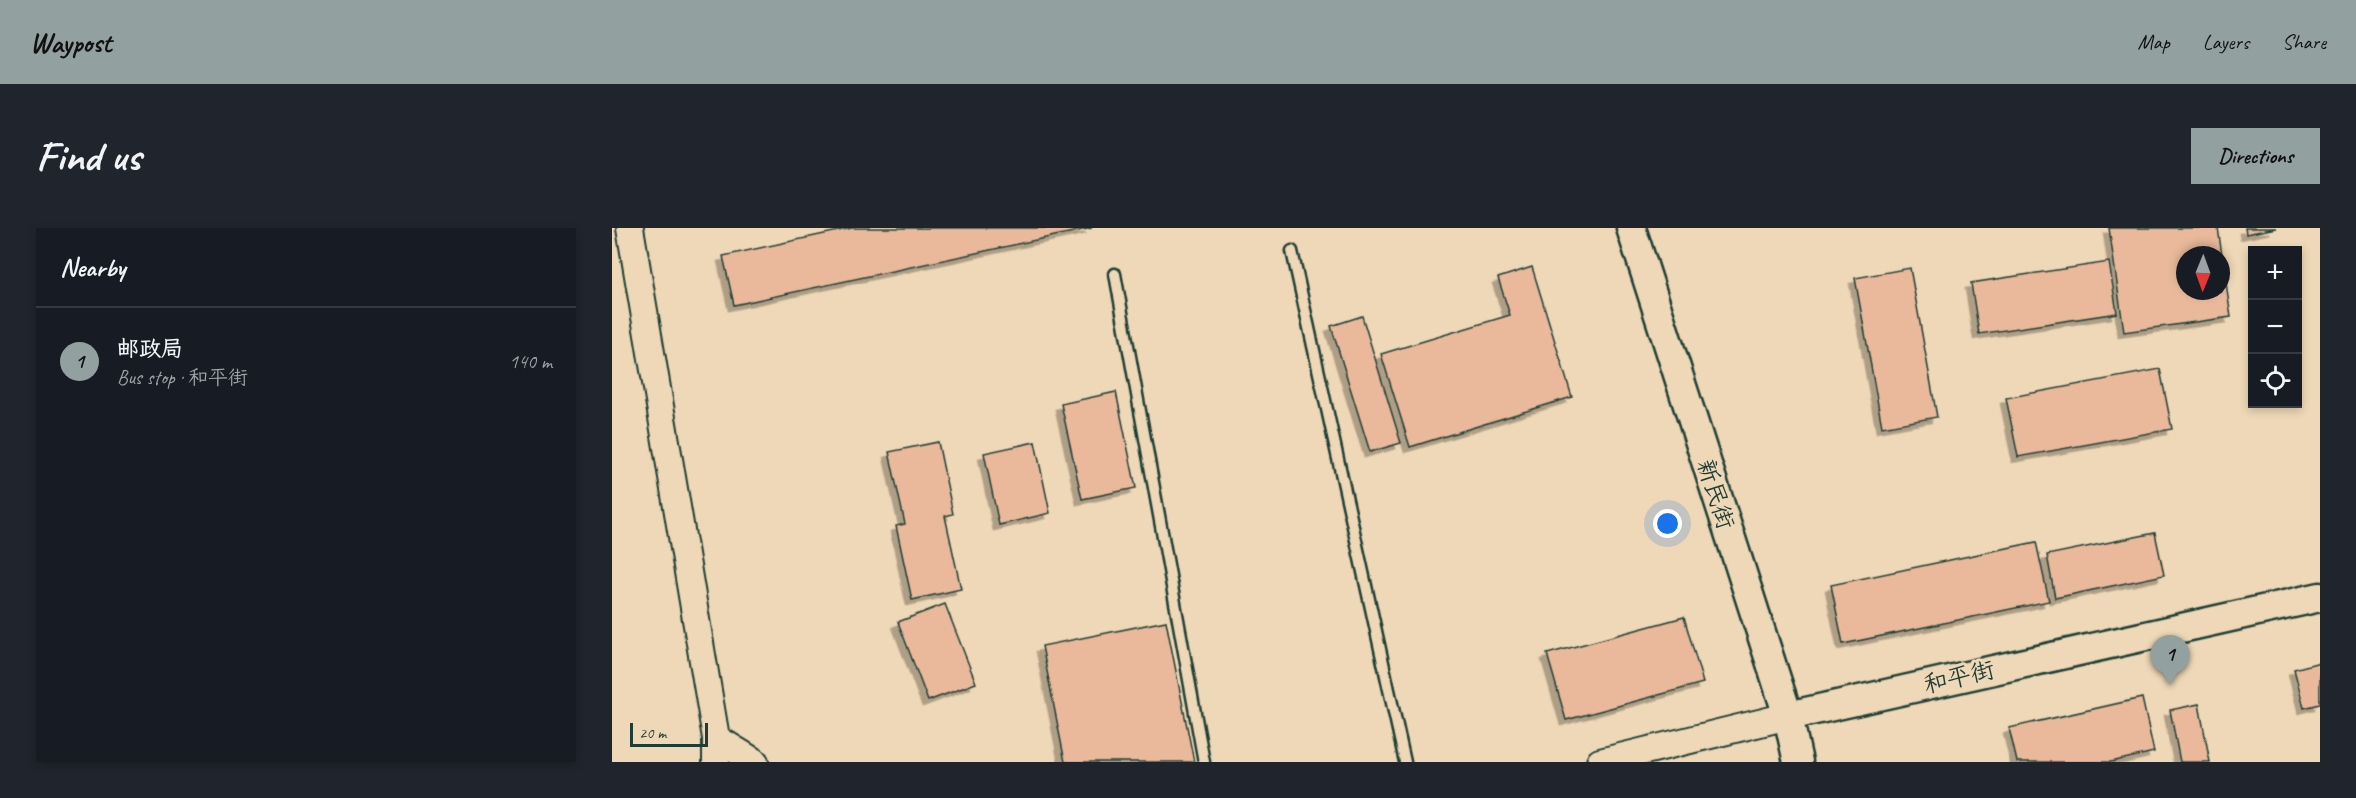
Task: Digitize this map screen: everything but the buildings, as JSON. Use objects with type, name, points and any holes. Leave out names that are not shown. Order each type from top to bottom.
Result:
[{"type":"main road","name":"新民街","points":[[1631,228],[1788,716],[1798,762]]},
{"type":"main road","name":"和平街","points":[[1788,716],[2320,597]]},
{"type":"street","points":[[630,228],[716,750],[755,762]]},
{"type":"street","name":"和平街","points":[[1600,762],[1788,716]]},
{"type":"lane","points":[[1292,251],[1405,762]]},
{"type":"lane","points":[[1115,274],[1204,762]]},
{"type":"place","name":"邮政局","points":[[2170,685]]}]
